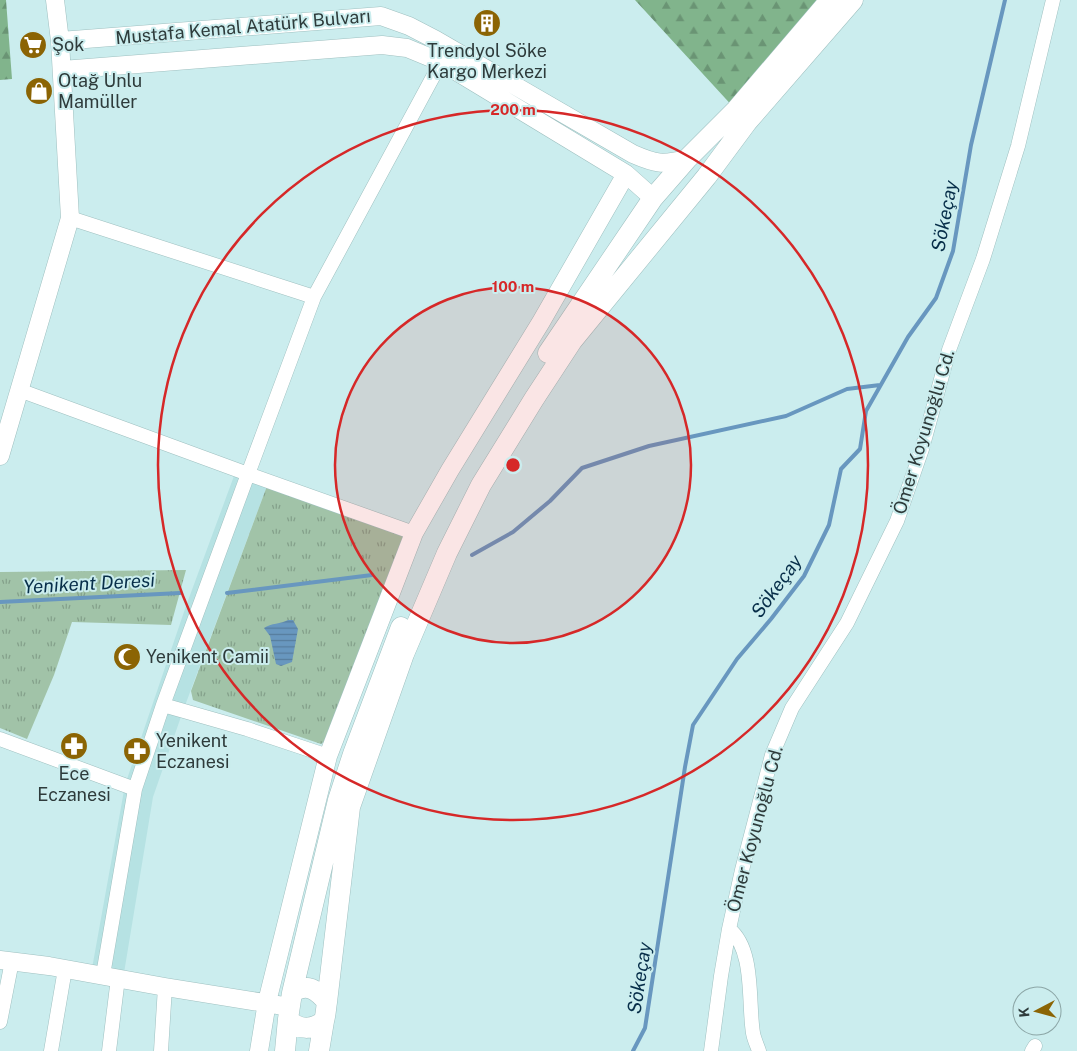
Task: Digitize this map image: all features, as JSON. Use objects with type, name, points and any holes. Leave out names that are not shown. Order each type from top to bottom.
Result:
[{"type":"main road","points":[[285,1051],[290,1006],[341,790],[390,651],[434,547],[469,480],[524,390],[653,198],[687,159],[736,110],[830,0]]},
{"type":"main road","points":[[319,1051],[326,1011],[350,808],[404,654],[447,553],[481,485],[534,399],[567,350],[707,176],[747,122],[853,0]]},
{"type":"main road","points":[[687,159],[707,176]]},
{"type":"main road","points":[[653,198],[674,216]]},
{"type":"main road","points":[[304,987],[317,991],[326,1011],[318,1025],[305,1029],[293,1024],[290,1006],[304,987]]},
{"type":"street","points":[[0,456],[70,218],[62,70],[55,0]]},
{"type":"street","name":"Ömer Koyunoğlu Cd.","points":[[711,1051],[729,930],[742,870],[772,755],[792,708],[847,624],[897,521],[922,449],[949,350],[983,259],[1018,146],[1053,0]]},
{"type":"street","points":[[381,16],[389,46]]},
{"type":"street","name":"Mustafa Kemal Atatürk Bulvarı","points":[[60,41],[381,16],[408,26],[436,40],[633,154],[650,161],[665,164],[687,159]]},
{"type":"street","name":"Mustafa Kemal Atatürk Bulvarı","points":[[62,70],[382,45],[407,48],[442,62],[626,174],[653,198]]},
{"type":"street","points":[[109,1051],[111,977],[135,789],[163,705],[314,298],[442,62]]},
{"type":"street","points":[[259,1051],[267,1002],[328,756],[414,532],[541,322],[626,174]]},
{"type":"street","points":[[70,218],[314,298]]},
{"type":"street","points":[[19,390],[248,474],[414,532]]},
{"type":"street","points":[[163,705],[247,729],[328,756]]},
{"type":"street","points":[[0,739],[135,789]]},
{"type":"street","points":[[729,930],[737,935],[742,946],[751,988],[753,1032],[759,1051]]},
{"type":"street","points":[[0,1022],[6,961],[290,1006]]},
{"type":"street","points":[[51,1051],[65,969]]},
{"type":"street","points":[[161,1051],[165,987]]},
{"type":"shaded area","points":[[234,476],[267,486],[153,797],[123,979],[91,974],[125,785],[186,606]]},
{"type":"green space","points":[[0,0],[6,0],[12,79],[0,80]]},
{"type":"green space","points":[[635,0],[830,0],[736,110]]},
{"type":"green space","points":[[267,486],[405,536],[330,737],[321,744],[193,700],[191,691]]},
{"type":"green space","points":[[186,570],[171,625],[72,622],[54,675],[27,739],[0,728],[0,572]]},
{"type":"water","points":[[293,620],[298,629],[292,662],[281,666],[276,664],[270,636],[264,628]]},
{"type":"waterway","name":"Sökeçay","points":[[633,1051],[645,1028],[693,725],[737,659],[804,576],[829,525],[841,469],[860,449],[866,411],[908,337],[936,298],[953,251],[971,145],[1005,0]]},
{"type":"waterway","points":[[472,555],[513,532],[550,501],[582,468],[649,446],[786,416],[847,389],[880,385]]},
{"type":"waterway","points":[[227,593],[372,575]]},
{"type":"waterway","name":"Yenikent Deresi","points":[[0,602],[180,593]]},
{"type":"place","name":"Trendyol Söke Kargo Merkezi","points":[[487,23]]},
{"type":"place","name":"Şok","points":[[33,45]]},
{"type":"place","name":"Otağ Unlu Mamüller","points":[[39,91]]},
{"type":"place","name":"Yenikent Camii","points":[[127,657]]},
{"type":"place","name":"Ece Eczanesi","points":[[74,746]]},
{"type":"place","name":"Yenikent Eczanesi","points":[[137,751]]}]
